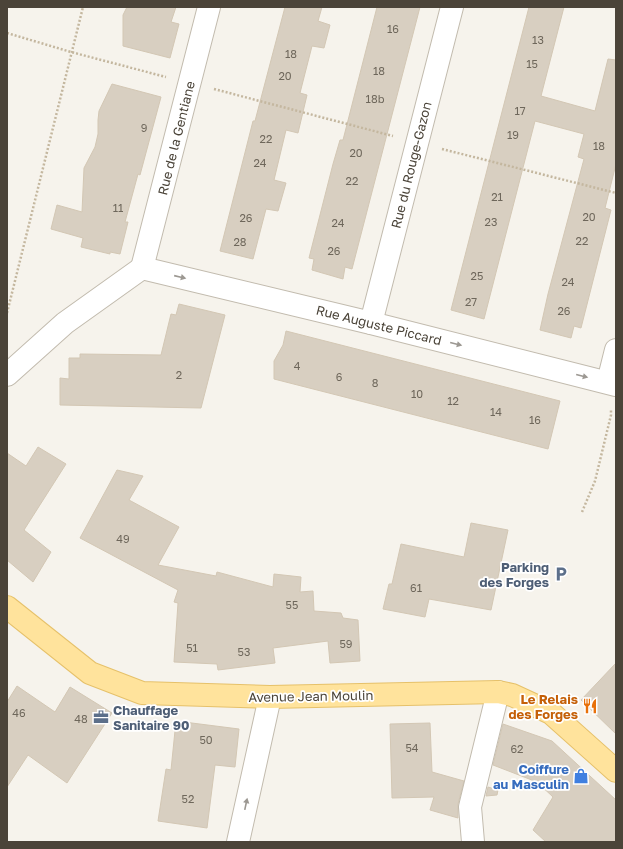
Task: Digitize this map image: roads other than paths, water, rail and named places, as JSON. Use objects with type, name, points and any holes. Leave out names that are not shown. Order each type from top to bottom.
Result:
[{"type":"main road","name":"Avenue Jean Moulin","points":[[7,607],[90,673],[142,693],[270,697],[498,692],[512,695],[551,713],[616,771]]},
{"type":"street","name":"Rue de la Gentiane","points":[[142,268],[209,7]]},
{"type":"street","name":"Rue du Rouge-Gazon","points":[[371,322],[452,7]]},
{"type":"street","name":"Rue Auguste Piccard","points":[[142,268],[371,322],[612,384]]},
{"type":"street","points":[[7,375],[65,323],[142,268]]},
{"type":"street","points":[[612,384],[616,350]]},
{"type":"street","points":[[473,842],[470,807],[498,692]]},
{"type":"street","points":[[238,842],[270,697]]},
{"type":"place","name":"Parking des Forges","points":[[561,574]]},
{"type":"place","name":"Le Relais des Forges","points":[[590,706]]},
{"type":"place","name":"Chauffage Sanitaire 90","points":[[101,717]]},
{"type":"place","name":"Coiffure au Masculin","points":[[581,776]]}]
